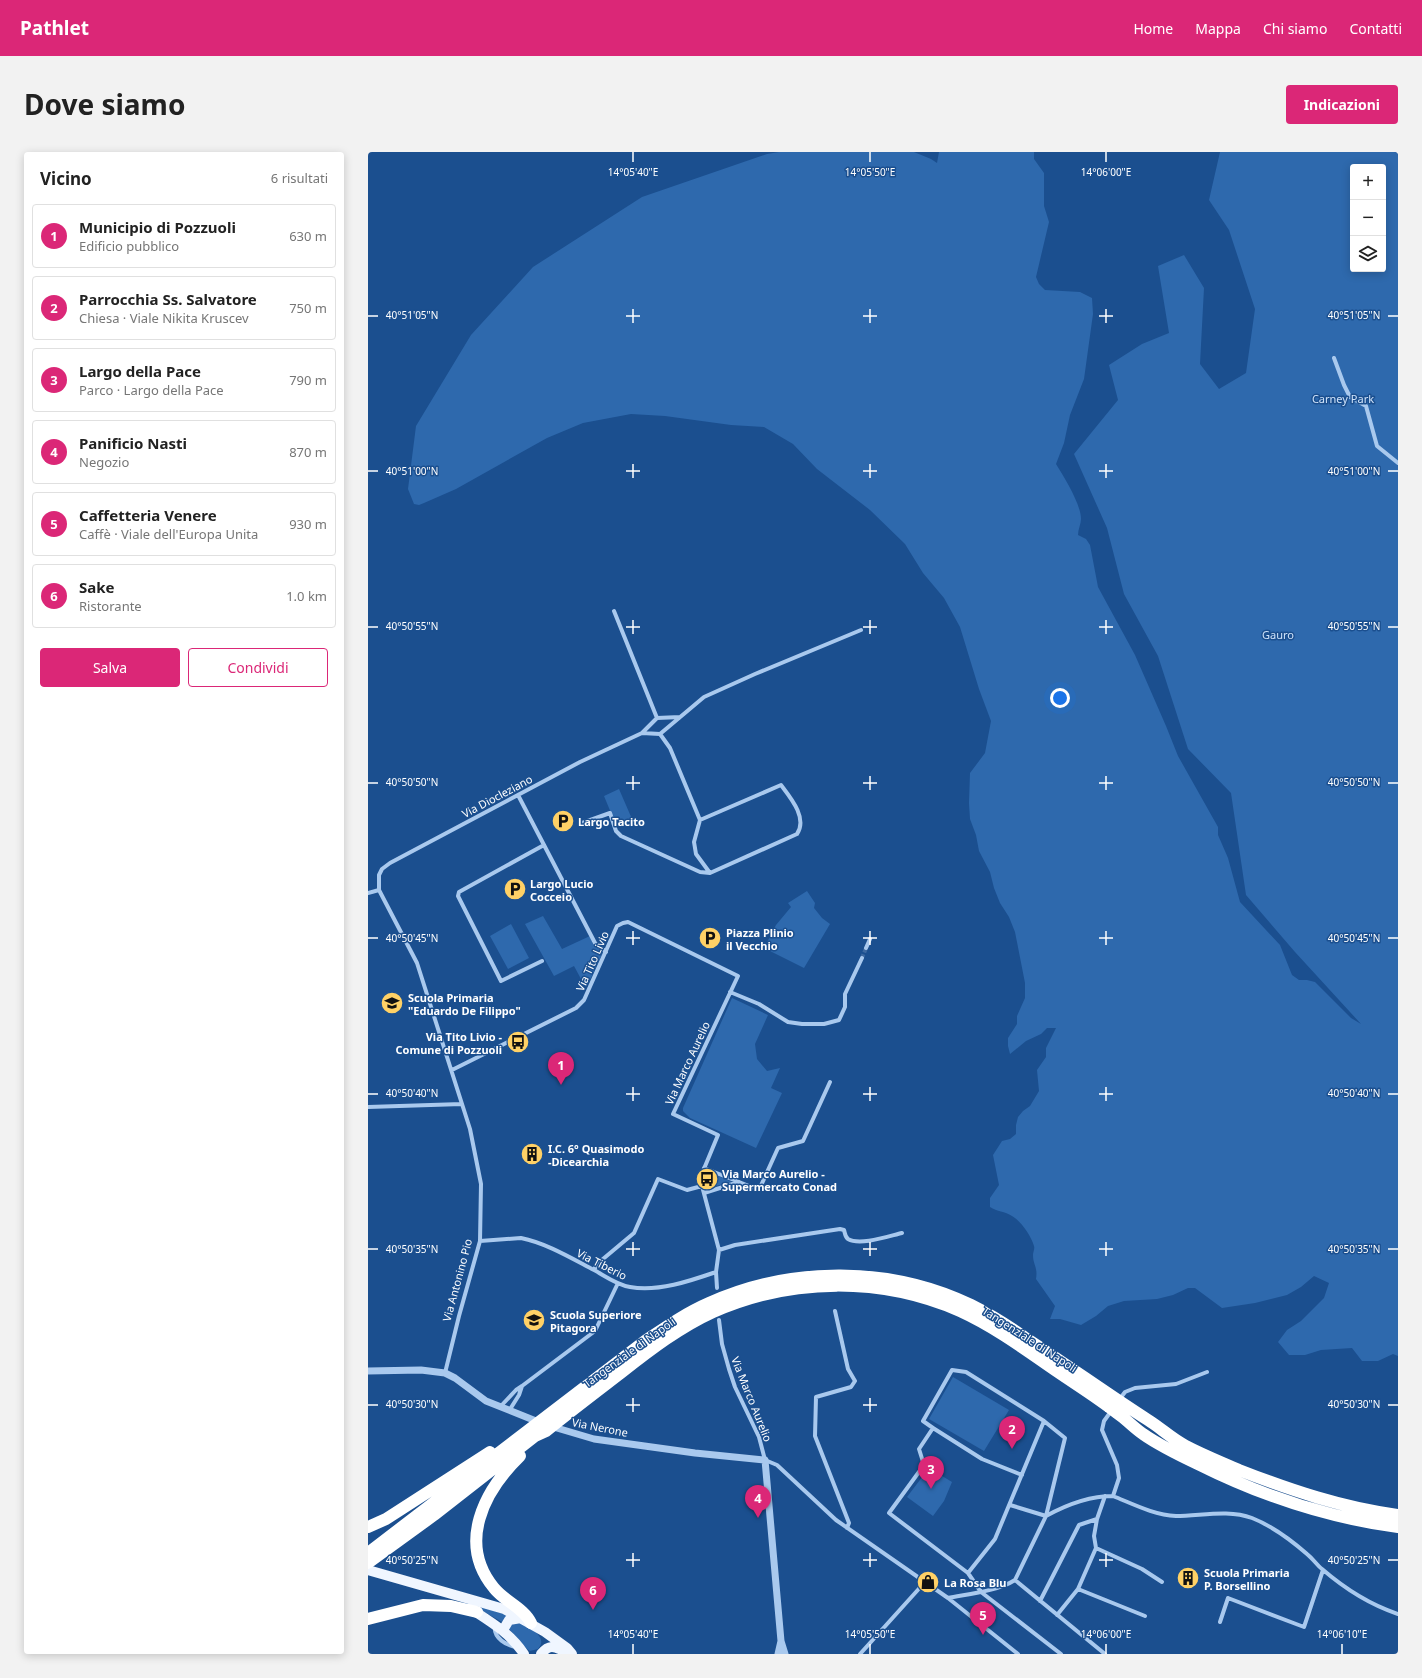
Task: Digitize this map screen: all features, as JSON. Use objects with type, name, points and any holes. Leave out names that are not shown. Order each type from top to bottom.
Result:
[{"type":"highway","name":"Tangenziale di Napoli","points":[[375,1551],[535,1436],[546,1431],[561,1412],[645,1341],[692,1311],[723,1296],[760,1285],[796,1278],[834,1275],[878,1278],[926,1288],[949,1296],[977,1308],[1024,1336],[1184,1446],[1274,1484],[1350,1506],[1398,1515]]},
{"type":"highway","name":"Tangenziale di Napoli","points":[[368,1563],[375,1551],[530,1430],[561,1412],[660,1343],[699,1318],[727,1306],[772,1292],[809,1286],[850,1285],[878,1288],[917,1296],[941,1304],[987,1325],[1013,1341],[1117,1412],[1143,1434],[1179,1455],[1219,1474],[1270,1495],[1325,1512],[1398,1527]]},
{"type":"highway","points":[[368,1528],[386,1519],[518,1432],[530,1430]]},
{"type":"highway","points":[[526,1621],[527,1616],[500,1595],[488,1580],[481,1563],[477,1534],[480,1514],[493,1487],[517,1459],[543,1437],[546,1431]]},
{"type":"highway","points":[[368,1619],[423,1605],[451,1606],[477,1612]]},
{"type":"main road","points":[[368,1570],[422,1587],[477,1612],[522,1651]]},
{"type":"main road","points":[[422,1587],[437,1589],[504,1609],[526,1621],[567,1648],[572,1654]]},
{"type":"main road","points":[[499,1630],[509,1620],[526,1621]]},
{"type":"main road","points":[[540,1654],[547,1648],[557,1647],[572,1654]]},
{"type":"street","points":[[1334,358],[1350,397],[1366,406],[1377,446],[1398,463]]},
{"type":"street","points":[[614,611],[657,718],[680,717]]},
{"type":"street","points":[[642,732],[660,734],[704,697],[861,630]]},
{"type":"street","name":"Via Diocleziano","points":[[379,890],[379,875],[382,869],[390,863],[580,762],[642,732],[657,718]]},
{"type":"street","points":[[660,734],[670,748],[700,820],[694,842],[696,854],[710,872]]},
{"type":"street","points":[[582,823],[610,813],[616,831],[621,836],[700,872],[710,872],[797,834],[801,823],[796,806],[781,785],[700,820]]},
{"type":"street","points":[[518,795],[595,943],[606,952]]},
{"type":"street","points":[[542,961],[501,982],[458,896],[459,892],[544,845]]},
{"type":"street","points":[[368,893],[379,890]]},
{"type":"street","name":"Via Antonino Pio","points":[[379,890],[417,963],[470,1128],[481,1184],[480,1241],[445,1373]]},
{"type":"street","name":"Via Tito Livio","points":[[452,1070],[576,1008],[584,1000],[617,926],[622,923],[628,922],[738,976]]},
{"type":"street","points":[[866,948],[870,939]]},
{"type":"street","points":[[730,992],[758,1004],[788,1022],[802,1024],[824,1024],[839,1020],[844,1007],[845,994],[862,958]]},
{"type":"street","name":"Via Marco Aurelio","points":[[717,1288],[716,1272],[719,1250],[702,1186],[701,1176],[718,1135],[673,1114],[738,976]]},
{"type":"street","points":[[704,1168],[759,1190],[778,1148],[803,1141],[830,1082]]},
{"type":"street","points":[[368,1107],[462,1104]]},
{"type":"street","points":[[594,1270],[597,1264],[634,1233],[658,1179],[687,1190],[702,1186]]},
{"type":"street","points":[[704,1193],[739,1182]]},
{"type":"street","points":[[719,1250],[735,1245],[840,1229],[844,1230],[846,1238],[849,1240],[862,1242],[902,1233]]},
{"type":"street","name":"Via Tiberio","points":[[480,1241],[521,1238],[528,1240],[560,1252],[618,1283],[629,1287],[654,1288],[692,1280],[716,1272]]},
{"type":"street","points":[[499,1408],[516,1390],[595,1331],[618,1283]]},
{"type":"street","points":[[835,1311],[848,1369],[855,1381],[851,1387],[816,1397],[815,1436],[849,1523],[847,1528]]},
{"type":"street","name":"Via Marco Aurelio","points":[[719,1320],[722,1344],[729,1369],[738,1393],[759,1437],[765,1460]]},
{"type":"street","points":[[368,1371],[421,1370],[445,1373]]},
{"type":"street","points":[[948,1598],[981,1592],[1015,1580],[1046,1516],[1065,1438],[1044,1421],[966,1372],[952,1370],[923,1421],[982,1459],[1022,1474]]},
{"type":"street","points":[[1113,1496],[1119,1478],[1117,1465],[1102,1430],[1104,1421],[1125,1392],[1136,1388],[1176,1384],[1207,1372]]},
{"type":"street","name":"Via Nerone","points":[[445,1373],[455,1378],[486,1401],[499,1408],[567,1432],[594,1439],[695,1453],[765,1460]]},
{"type":"street","points":[[509,1411],[520,1395],[522,1386]]},
{"type":"street","points":[[968,1572],[995,1540],[1044,1421]]},
{"type":"street","points":[[933,1428],[919,1449],[924,1465],[889,1513],[968,1572],[981,1592],[1060,1654]]},
{"type":"street","points":[[786,1654],[781,1641],[765,1460],[777,1465],[836,1520],[948,1598],[1018,1654]]},
{"type":"street","points":[[1057,1615],[1078,1589],[1096,1548],[1094,1536],[1097,1519],[1106,1496]]},
{"type":"street","points":[[1010,1504],[1046,1516],[1065,1506],[1106,1496],[1113,1496],[1156,1513],[1176,1516],[1235,1514],[1252,1518],[1279,1532],[1307,1554],[1323,1570],[1347,1587],[1380,1608],[1398,1614]]},
{"type":"street","points":[[1040,1601],[1079,1525],[1097,1519]]},
{"type":"street","points":[[1096,1548],[1142,1569],[1162,1582]]},
{"type":"street","points":[[1220,1622],[1228,1598],[1304,1627],[1323,1570]]},
{"type":"street","points":[[1015,1580],[1105,1654]]},
{"type":"street","points":[[860,1654],[925,1582]]},
{"type":"street","points":[[1078,1589],[1145,1616]]},
{"type":"street","points":[[778,1654],[781,1641]]},
{"type":"green space","points":[[779,152],[914,152],[937,163],[939,152],[1034,152],[1034,159],[1044,173],[1044,206],[1049,222],[1036,277],[1039,284],[1045,290],[1080,292],[1092,298],[1093,314],[1084,379],[1070,415],[1064,443],[1056,464],[1072,491],[1078,506],[1081,523],[1078,535],[1086,539],[1090,545],[1098,587],[1135,655],[1178,756],[1218,827],[1218,835],[1228,858],[1240,902],[1280,945],[1292,975],[1299,980],[1315,982],[1351,1018],[1361,1024],[1295,952],[1246,895],[1231,793],[1188,749],[1158,656],[1124,594],[1107,528],[1074,454],[1118,400],[1109,365],[1142,344],[1169,333],[1158,266],[1184,255],[1204,288],[1200,364],[1219,389],[1246,373],[1255,309],[1229,230],[1209,200],[1220,152],[1398,152],[1398,1356],[1393,1354],[1378,1361],[1362,1361],[1352,1348],[1321,1350],[1305,1355],[1289,1355],[1278,1342],[1287,1330],[1301,1321],[1324,1298],[1329,1283],[1314,1276],[1301,1287],[1287,1295],[1255,1303],[1222,1308],[1195,1288],[1188,1288],[1173,1295],[1157,1299],[1124,1301],[1108,1306],[1096,1316],[1081,1325],[1060,1319],[1050,1319],[1055,1306],[1036,1279],[1033,1255],[1034,1247],[1031,1238],[1015,1218],[1009,1214],[990,1207],[990,1198],[999,1185],[993,1155],[1002,1141],[1010,1139],[1016,1134],[1018,1117],[1030,1106],[1039,1091],[1037,1070],[1046,1057],[1046,1048],[1056,1028],[1047,1028],[1041,1034],[1026,1041],[1010,1054],[1008,1038],[1017,1024],[1017,1016],[1025,998],[1025,983],[1015,932],[1009,917],[1000,903],[990,872],[979,851],[976,835],[970,819],[969,803],[970,773],[985,753],[991,721],[979,689],[960,627],[944,598],[923,573],[905,544],[870,510],[817,469],[793,444],[764,427],[731,425],[665,416],[631,414],[583,423],[547,438],[456,489],[419,505],[414,504],[408,489],[416,426],[471,335],[533,267],[642,197],[767,154]]},
{"type":"green space","points":[[619,789],[632,819],[616,825],[604,796]]},
{"type":"green space","points":[[807,891],[815,903],[814,908],[822,918],[830,924],[804,968],[764,948],[776,925],[791,907],[788,903]]},
{"type":"green space","points":[[543,916],[562,949],[590,936],[593,944],[603,952],[589,982],[581,979],[574,966],[554,976],[525,924]]},
{"type":"green space","points":[[511,924],[529,958],[508,969],[490,936]]},
{"type":"green space","points":[[732,998],[768,1015],[755,1044],[757,1059],[767,1071],[780,1068],[771,1088],[782,1093],[756,1148],[690,1118],[683,1111]]},
{"type":"green space","points":[[709,1172],[732,1182],[707,1188],[706,1181]]},
{"type":"green space","points":[[953,1377],[1009,1410],[984,1451],[929,1419]]},
{"type":"green space","points":[[929,1468],[952,1482],[944,1501],[933,1516],[907,1497]]},
{"type":"green space","points":[[453,1597],[507,1615],[502,1622],[481,1610],[452,1598]]},
{"type":"green space","points":[[517,1621],[531,1629],[539,1636],[541,1644],[538,1649],[530,1651],[527,1649],[509,1629],[511,1622]]},
{"type":"tunnel","points":[[862,958],[866,948]]},
{"type":"place","name":"Largo Tacito","points":[[563,821]]},
{"type":"place","name":"Largo Lucio Cocceio","points":[[515,889]]},
{"type":"place","name":"Piazza Plinio il Vecchio","points":[[710,938]]},
{"type":"place","name":"Scuola Primaria \"Eduardo De Filippo\"","points":[[392,1003]]},
{"type":"place","name":"Via Tito Livio - Comune di Pozzuoli","points":[[518,1042]]},
{"type":"place","name":"Municipio di Pozzuoli","points":[[561,1085]]},
{"type":"place","name":"I.C. 6° Quasimodo -Dicearchia","points":[[532,1154]]},
{"type":"place","name":"Via Marco Aurelio - Supermercato Conad","points":[[707,1179]]},
{"type":"place","name":"Scuola Superiore Pitagora","points":[[534,1320]]},
{"type":"place","name":"Parrocchia Ss. Salvatore","points":[[1012,1449]]},
{"type":"place","name":"Largo della Pace","points":[[931,1489]]},
{"type":"place","name":"Panificio Nasti","points":[[758,1518]]},
{"type":"place","name":"Scuola Primaria P. Borsellino","points":[[1188,1578]]},
{"type":"place","name":"La Rosa Blu","points":[[928,1582]]},
{"type":"place","name":"Sake","points":[[593,1610]]},
{"type":"place","name":"Caffetteria Venere","points":[[983,1635]]},
{"type":"park label","name":"Carney Park","points":[[1343,398]]},
{"type":"park label","name":"Gauro","points":[[1278,634]]}]
